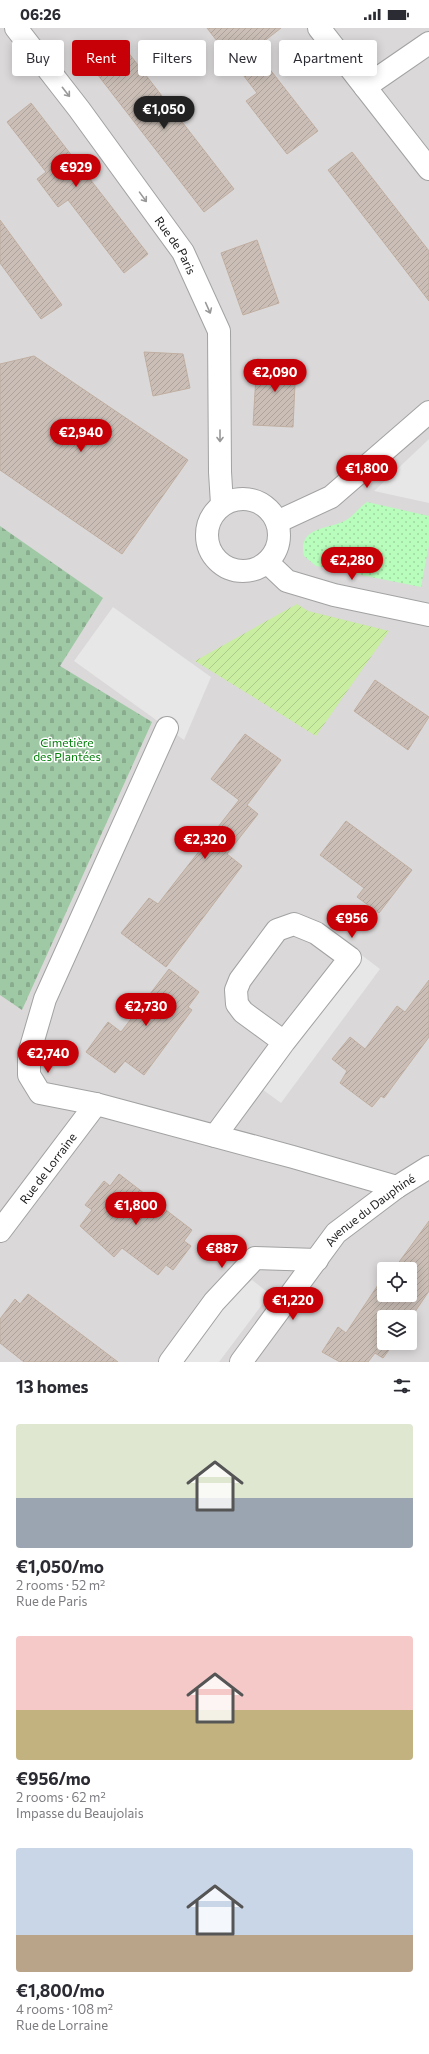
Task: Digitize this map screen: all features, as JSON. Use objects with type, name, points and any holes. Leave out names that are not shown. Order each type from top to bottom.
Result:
[{"type":"street","name":"Rue de Paris","points":[[16,28],[79,108],[183,252],[219,332],[220,472],[222,504]]},
{"type":"street","points":[[319,28],[429,169]]},
{"type":"street","points":[[365,87],[429,43]]},
{"type":"street","points":[[277,522],[331,497],[429,412]]},
{"type":"street","points":[[236,499],[257,501],[267,508],[277,522],[279,537],[275,552],[267,562],[258,568],[239,572],[223,566],[212,554],[206,535],[210,519],[222,504],[236,499]]},
{"type":"street","points":[[267,562],[287,581],[334,595],[429,615]]},
{"type":"street","points":[[167,728],[45,999],[29,1054],[29,1075],[40,1093],[96,1104],[397,1187]]},
{"type":"street","points":[[215,1136],[284,1042],[350,958],[316,933],[294,924],[277,930],[240,980],[236,990],[238,1004],[243,1012],[284,1042]]},
{"type":"street","name":"Rue de Lorraine","points":[[0,1231],[96,1104]]},
{"type":"street","name":"Avenue du Dauphiné","points":[[241,1362],[336,1233],[397,1187],[429,1167]]},
{"type":"street","name":"Avenue du Dauphiné","points":[[170,1362],[214,1302],[255,1258],[317,1260]]},
{"type":"shaded area","points":[[0,28],[429,28],[429,1362],[0,1362]]},
{"type":"shaded area","points":[[429,439],[429,503],[374,491]]},
{"type":"shaded area","points":[[113,607],[211,677],[184,740],[74,661]]},
{"type":"shaded area","points":[[355,950],[380,969],[281,1103],[255,1084]]},
{"type":"shaded area","points":[[252,1280],[270,1294],[219,1362],[181,1362],[224,1304]]},
{"type":"green space","points":[[367,502],[429,516],[429,545],[421,587],[316,566],[304,556],[303,546],[310,534],[348,519]]},
{"type":"green space","name":"Cimetière des Plantées","points":[[0,526],[103,598],[60,666],[152,722],[22,1010],[0,995]]},
{"type":"green space","points":[[297,604],[308,611],[389,631],[316,736],[195,661]]},
{"type":"building","points":[[207,28],[281,28],[266,40],[216,40]]},
{"type":"building","points":[[130,55],[138,65],[138,76],[146,76],[234,189],[204,212],[99,76],[130,76]]},
{"type":"building","points":[[271,71],[318,131],[287,154],[246,101],[257,93],[244,76],[271,76]]},
{"type":"building","points":[[31,103],[148,254],[124,273],[68,200],[58,207],[37,179],[46,172],[7,122]]},
{"type":"building","points":[[352,152],[429,251],[429,301],[328,170]]},
{"type":"building","points":[[0,220],[62,305],[41,319],[0,263]]},
{"type":"building","points":[[257,240],[279,303],[243,315],[221,253]]},
{"type":"building","points":[[144,352],[183,354],[190,388],[153,396]]},
{"type":"building","points":[[34,356],[188,460],[122,554],[0,470],[0,364]]},
{"type":"building","points":[[257,359],[296,362],[293,427],[253,425]]},
{"type":"building","points":[[375,680],[429,717],[408,750],[354,711]]},
{"type":"building","points":[[245,734],[281,760],[247,805],[258,814],[227,854],[242,866],[166,967],[121,933],[149,898],[158,904],[239,800],[211,779]]},
{"type":"building","points":[[346,821],[412,870],[379,913],[357,897],[364,888],[320,855]]},
{"type":"building","points":[[169,969],[199,992],[188,1007],[192,1010],[144,1075],[125,1061],[115,1073],[86,1052],[108,1022],[121,1032]]},
{"type":"building","points":[[429,980],[429,1037],[384,1098],[381,1096],[372,1107],[340,1083],[347,1071],[332,1059],[350,1037],[365,1049],[397,1006],[405,1012]]},
{"type":"building","points":[[119,1174],[192,1230],[184,1241],[191,1246],[173,1270],[166,1265],[158,1275],[122,1248],[114,1257],[80,1226],[92,1210],[85,1205],[104,1181],[110,1186]]},
{"type":"building","points":[[429,1221],[429,1291],[416,1310],[377,1310],[377,1350],[389,1350],[383,1358],[375,1353],[368,1362],[340,1362],[322,1352],[338,1327],[346,1333],[377,1286],[377,1302],[417,1302],[417,1262],[399,1262]]},
{"type":"building","points":[[28,1294],[118,1362],[24,1362],[0,1343],[0,1319],[15,1299],[20,1304]]}]
